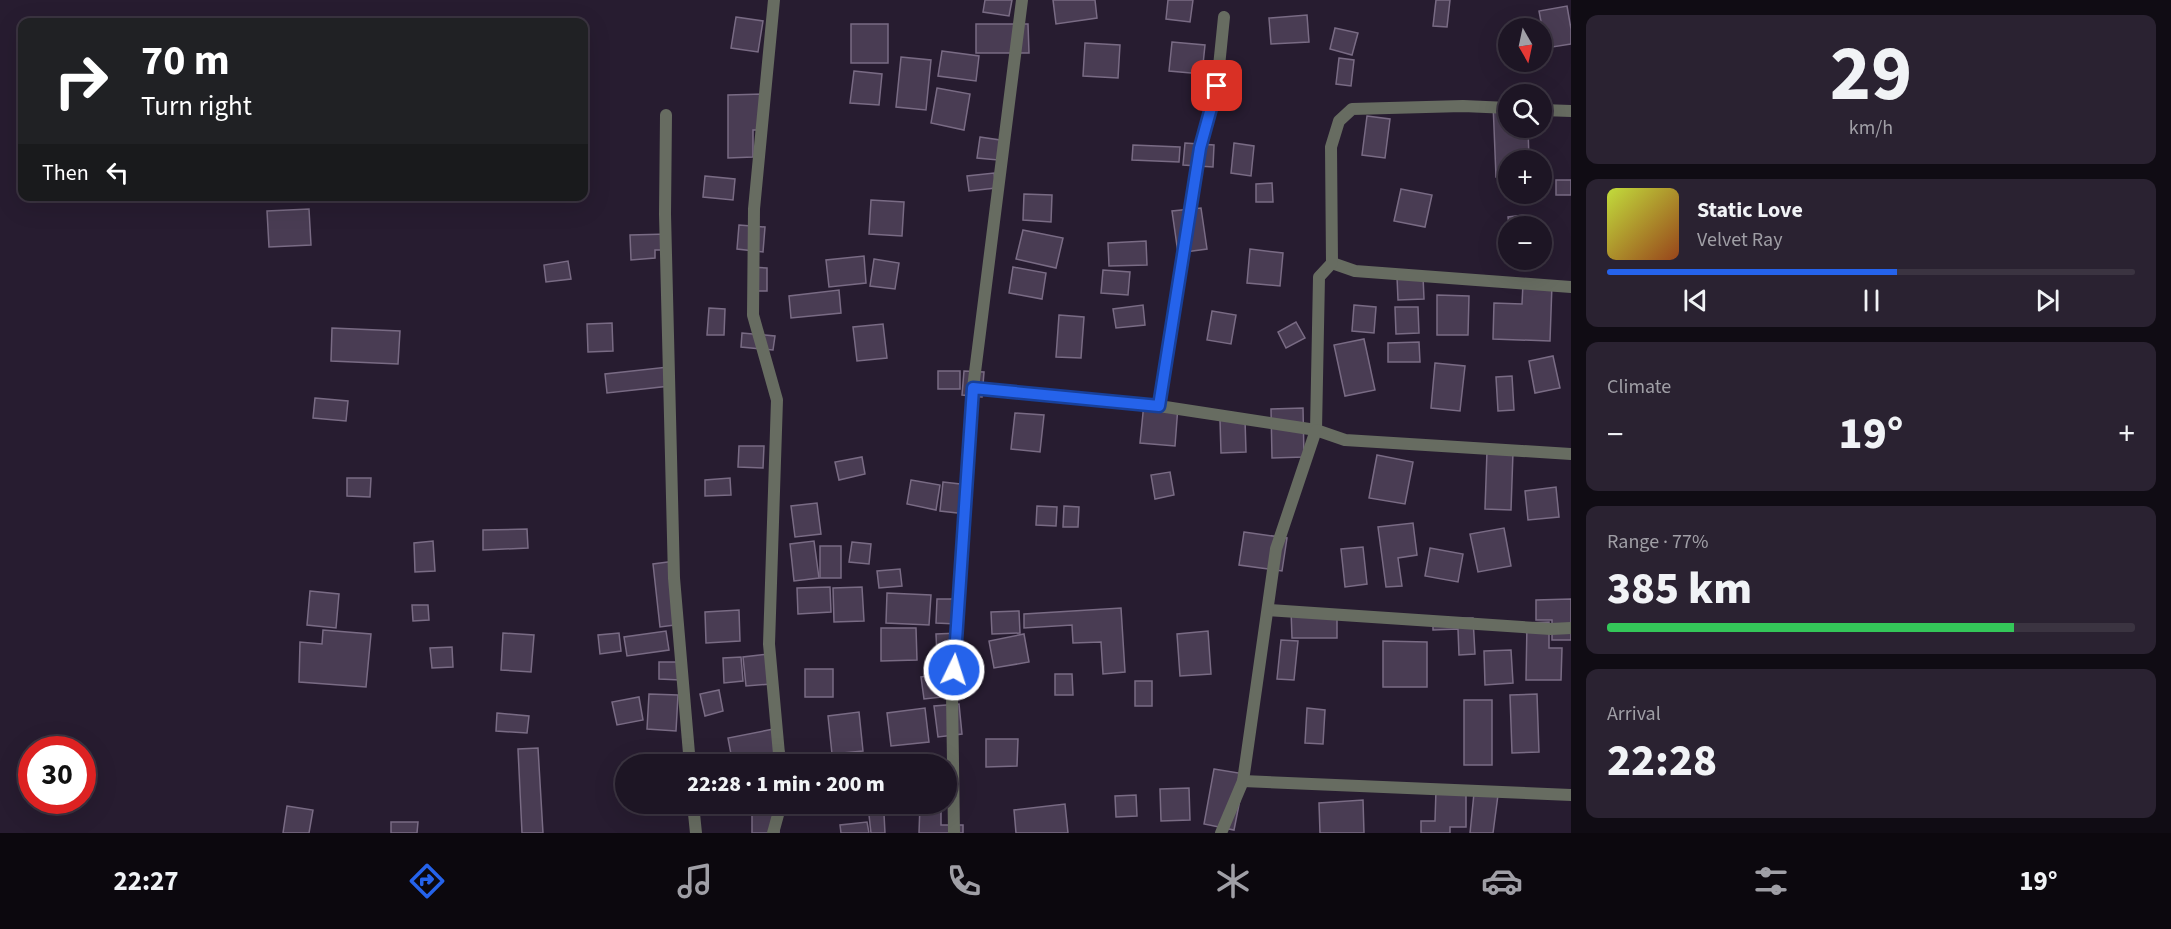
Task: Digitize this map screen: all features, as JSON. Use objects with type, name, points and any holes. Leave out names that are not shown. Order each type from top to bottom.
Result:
[{"type":"street","points":[[774,0],[754,209],[753,315],[777,400],[769,644],[779,754]]},
{"type":"street","points":[[954,833],[952,694],[973,388],[1022,0]]},
{"type":"street","points":[[1159,406],[1200,148],[1217,86],[1224,16]]},
{"type":"street","points":[[1221,833],[1243,781],[1276,549],[1316,430],[1319,277],[1332,262],[1331,147],[1339,121],[1352,109],[1463,106],[1498,108]]},
{"type":"street","points":[[1552,110],[1571,111]]},
{"type":"street","points":[[666,115],[667,324],[674,578],[689,754]]},
{"type":"street","points":[[1332,262],[1355,271],[1571,287]]},
{"type":"street","points":[[973,388],[1159,406],[1316,430],[1345,440],[1571,454]]},
{"type":"street","points":[[1268,610],[1551,629],[1571,628]]},
{"type":"street","points":[[1243,781],[1571,795]]},
{"type":"street","points":[[694,814],[696,833]]},
{"type":"street","points":[[773,833],[778,814]]},
{"type":"building","points":[[985,0],[1012,0],[1009,16],[983,12]]},
{"type":"building","points":[[1053,0],[1095,0],[1097,18],[1056,24]]},
{"type":"building","points":[[1168,0],[1193,0],[1190,22],[1166,19]]},
{"type":"building","points":[[1436,0],[1450,0],[1447,27],[1433,26]]},
{"type":"building","points":[[1567,6],[1571,44],[1552,47],[1552,18],[1540,18],[1539,11]]},
{"type":"building","points":[[1307,15],[1309,42],[1271,44],[1269,18]]},
{"type":"building","points":[[736,17],[763,21],[758,52],[731,48]]},
{"type":"building","points":[[851,24],[888,24],[888,63],[851,63]]},
{"type":"building","points":[[976,24],[1028,24],[1029,53],[976,53]]},
{"type":"building","points":[[1335,28],[1358,33],[1352,55],[1330,49]]},
{"type":"building","points":[[1172,42],[1205,45],[1202,74],[1169,71]]},
{"type":"building","points":[[1085,43],[1120,45],[1118,78],[1083,76]]},
{"type":"building","points":[[942,51],[979,56],[976,81],[938,76]]},
{"type":"building","points":[[901,57],[931,60],[926,110],[896,107]]},
{"type":"building","points":[[1339,58],[1354,60],[1351,86],[1336,84]]},
{"type":"building","points":[[854,71],[882,74],[879,105],[850,103]]},
{"type":"building","points":[[937,88],[970,94],[964,130],[931,123]]},
{"type":"building","points":[[763,94],[762,130],[753,130],[753,157],[728,158],[728,95]]},
{"type":"building","points":[[1493,103],[1498,103],[1498,138],[1528,138],[1529,150],[1498,150],[1498,177],[1496,177]]},
{"type":"building","points":[[1367,116],[1390,119],[1385,158],[1362,155]]},
{"type":"building","points":[[980,137],[1000,140],[998,160],[977,158]]},
{"type":"building","points":[[1185,143],[1214,145],[1213,167],[1183,165]]},
{"type":"building","points":[[1234,143],[1254,146],[1251,176],[1231,173]]},
{"type":"building","points":[[1133,145],[1180,147],[1179,162],[1132,160]]},
{"type":"building","points":[[994,173],[996,188],[969,191],[967,176]]},
{"type":"building","points":[[705,176],[735,179],[733,200],[703,197]]},
{"type":"building","points":[[1556,180],[1571,180],[1571,195],[1556,195]]},
{"type":"building","points":[[1272,183],[1273,202],[1256,202],[1256,184]]},
{"type":"building","points":[[1401,189],[1432,195],[1425,227],[1394,221]]},
{"type":"building","points":[[1024,194],[1052,195],[1051,222],[1023,220]]},
{"type":"building","points":[[871,200],[904,202],[902,236],[869,234]]},
{"type":"building","points":[[1201,208],[1207,249],[1178,253],[1172,211]]},
{"type":"building","points":[[309,209],[311,245],[269,247],[267,211]]},
{"type":"building","points":[[739,225],[765,227],[763,252],[737,249]]},
{"type":"building","points":[[1023,230],[1063,238],[1056,268],[1016,259]]},
{"type":"building","points":[[668,234],[669,250],[655,250],[655,258],[631,260],[630,235]]},
{"type":"building","points":[[1146,241],[1147,265],[1109,266],[1108,243]]},
{"type":"building","points":[[1250,249],[1283,253],[1280,286],[1247,283]]},
{"type":"building","points":[[864,256],[866,283],[829,287],[826,260]]},
{"type":"building","points":[[874,259],[899,263],[895,289],[870,286]]},
{"type":"building","points":[[568,261],[571,279],[546,282],[544,265]]},
{"type":"building","points":[[749,267],[767,268],[767,291],[749,291]]},
{"type":"building","points":[[1013,267],[1046,273],[1042,299],[1009,293]]},
{"type":"building","points":[[1103,270],[1130,272],[1128,295],[1101,293]]},
{"type":"building","points":[[1423,276],[1424,299],[1398,300],[1397,277]]},
{"type":"building","points":[[1523,283],[1552,284],[1550,341],[1493,339],[1494,303],[1522,304]]},
{"type":"building","points":[[839,290],[841,313],[791,318],[789,296]]},
{"type":"building","points":[[1437,295],[1469,296],[1468,335],[1437,335]]},
{"type":"building","points":[[1143,305],[1145,325],[1116,328],[1113,309]]},
{"type":"building","points":[[1354,305],[1376,307],[1374,333],[1352,331]]},
{"type":"building","points":[[1395,307],[1418,307],[1419,333],[1396,334]]},
{"type":"building","points":[[709,308],[725,309],[724,335],[707,335]]},
{"type":"building","points":[[1212,311],[1236,315],[1231,344],[1207,340]]},
{"type":"building","points":[[1059,315],[1084,317],[1081,358],[1056,357]]},
{"type":"building","points":[[1296,322],[1305,338],[1286,348],[1278,332]]},
{"type":"building","points":[[612,323],[613,351],[588,352],[587,324]]},
{"type":"building","points":[[883,324],[887,358],[857,361],[853,327]]},
{"type":"building","points":[[332,328],[400,331],[398,364],[331,361]]},
{"type":"building","points":[[742,333],[775,336],[773,350],[741,347]]},
{"type":"building","points":[[1364,339],[1375,390],[1345,396],[1334,345]]},
{"type":"building","points":[[1419,342],[1420,362],[1388,362],[1388,343]]},
{"type":"building","points":[[1553,356],[1560,388],[1535,393],[1529,361]]},
{"type":"building","points":[[1435,363],[1465,366],[1460,411],[1431,408]]},
{"type":"building","points":[[668,367],[670,386],[607,393],[605,374]]},
{"type":"building","points":[[938,371],[960,371],[960,389],[938,389]]},
{"type":"building","points":[[964,371],[984,372],[982,397],[962,395]]},
{"type":"building","points":[[1512,376],[1514,410],[1498,411],[1496,377]]},
{"type":"building","points":[[315,398],[348,401],[346,421],[313,418]]},
{"type":"building","points":[[1144,403],[1178,406],[1175,446],[1140,443]]},
{"type":"building","points":[[1303,408],[1304,457],[1272,458],[1271,409]]},
{"type":"building","points":[[1015,413],[1044,415],[1040,452],[1011,449]]},
{"type":"building","points":[[1245,419],[1246,452],[1221,453],[1220,420]]},
{"type":"building","points":[[739,446],[764,446],[763,468],[738,467]]},
{"type":"building","points":[[1487,451],[1513,452],[1511,510],[1485,509]]},
{"type":"building","points":[[1377,455],[1413,462],[1405,504],[1369,498]]},
{"type":"building","points":[[862,457],[865,474],[839,480],[835,462]]},
{"type":"building","points":[[1170,472],[1174,495],[1155,499],[1151,475]]},
{"type":"building","points":[[347,478],[371,478],[370,497],[347,496]]},
{"type":"building","points":[[730,478],[731,495],[705,496],[705,480]]},
{"type":"building","points":[[911,480],[940,485],[936,510],[907,504]]},
{"type":"building","points":[[943,482],[969,485],[966,514],[940,511]]},
{"type":"building","points":[[1556,487],[1559,517],[1528,520],[1525,491]]},
{"type":"building","points":[[817,503],[821,534],[795,537],[791,506]]},
{"type":"building","points":[[1037,506],[1057,507],[1056,526],[1036,525]]},
{"type":"building","points":[[1064,506],[1079,507],[1078,527],[1063,527]]},
{"type":"building","points":[[1413,523],[1417,555],[1398,558],[1402,586],[1386,587],[1378,527]]},
{"type":"building","points":[[1504,528],[1511,566],[1478,572],[1470,534]]},
{"type":"building","points":[[527,529],[528,548],[483,550],[483,530]]},
{"type":"building","points":[[1244,532],[1287,538],[1282,571],[1239,565]]},
{"type":"building","points":[[433,541],[435,571],[415,572],[414,543]]},
{"type":"building","points":[[814,541],[819,578],[794,581],[790,544]]},
{"type":"building","points":[[852,542],[871,544],[869,564],[849,562]]},
{"type":"building","points":[[820,546],[841,546],[841,578],[820,578]]},
{"type":"building","points":[[1363,547],[1367,584],[1345,587],[1341,549]]},
{"type":"building","points":[[1430,548],[1463,554],[1458,582],[1425,576]]},
{"type":"building","points":[[675,561],[682,624],[660,627],[653,564]]},
{"type":"building","points":[[900,569],[902,586],[879,588],[877,571]]},
{"type":"building","points":[[830,587],[831,612],[798,614],[797,588]]},
{"type":"building","points":[[862,587],[864,621],[834,622],[833,588]]},
{"type":"building","points":[[310,591],[339,594],[336,628],[307,625]]},
{"type":"building","points":[[887,593],[931,595],[929,625],[886,623]]},
{"type":"building","points":[[937,599],[958,599],[957,624],[936,623]]},
{"type":"building","points":[[1571,599],[1571,640],[1552,640],[1552,620],[1536,620],[1536,600]]},
{"type":"building","points":[[412,605],[428,605],[429,620],[413,621]]},
{"type":"building","points":[[1121,608],[1125,672],[1103,674],[1101,642],[1073,643],[1072,625],[1024,628],[1024,614]]},
{"type":"building","points":[[739,610],[740,641],[706,643],[705,612]]},
{"type":"building","points":[[1291,610],[1337,610],[1337,638],[1292,638]]},
{"type":"building","points":[[1019,611],[1020,633],[992,634],[991,612]]},
{"type":"building","points":[[1473,618],[1475,654],[1459,655],[1458,629],[1433,630],[1433,619]]},
{"type":"building","points":[[1549,622],[1549,648],[1562,648],[1561,680],[1526,680],[1527,623]]},
{"type":"building","points":[[881,628],[916,628],[917,660],[881,661]]},
{"type":"building","points":[[323,630],[371,634],[366,687],[299,682],[300,642],[322,644]]},
{"type":"building","points":[[666,631],[669,650],[627,656],[624,637]]},
{"type":"building","points":[[1208,631],[1211,674],[1180,676],[1177,634]]},
{"type":"building","points":[[503,633],[534,635],[531,672],[501,670]]},
{"type":"building","points":[[619,633],[621,651],[600,654],[598,635]]},
{"type":"building","points":[[959,633],[960,656],[937,657],[936,634]]},
{"type":"building","points":[[1024,634],[1029,662],[994,668],[989,641]]},
{"type":"building","points":[[1281,640],[1298,641],[1294,680],[1277,679]]},
{"type":"building","points":[[1383,641],[1427,642],[1427,687],[1383,687]]},
{"type":"building","points":[[452,647],[453,667],[432,668],[430,648]]},
{"type":"building","points":[[1511,650],[1513,683],[1485,685],[1484,651]]},
{"type":"building","points":[[769,654],[772,684],[746,686],[743,657]]},
{"type":"building","points":[[741,657],[743,681],[724,683],[723,658]]},
{"type":"building","points":[[659,662],[679,662],[680,680],[659,679]]},
{"type":"building","points":[[805,669],[833,669],[833,697],[805,697]]},
{"type":"building","points":[[957,672],[960,695],[924,699],[921,677]]},
{"type":"building","points":[[1055,674],[1072,674],[1073,695],[1055,695]]},
{"type":"building","points":[[1135,681],[1152,681],[1152,706],[1135,706]]},
{"type":"building","points":[[719,690],[723,711],[705,716],[700,694]]},
{"type":"building","points":[[649,694],[678,695],[676,731],[647,729]]},
{"type":"building","points":[[1537,694],[1539,752],[1512,753],[1510,695]]},
{"type":"building","points":[[639,697],[643,720],[617,725],[612,702]]},
{"type":"building","points":[[1464,700],[1492,700],[1492,765],[1464,765]]},
{"type":"building","points":[[959,704],[962,734],[938,737],[934,706]]},
{"type":"building","points":[[925,708],[929,742],[891,746],[887,713]]},
{"type":"building","points":[[1307,708],[1325,710],[1323,744],[1305,743]]},
{"type":"building","points":[[859,712],[863,751],[832,754],[828,716]]},
{"type":"building","points":[[497,713],[529,716],[527,733],[496,731]]},
{"type":"building","points":[[779,728],[784,754],[731,754],[728,738]]},
{"type":"building","points":[[986,739],[1018,739],[1017,766],[986,767]]},
{"type":"building","points":[[538,748],[543,833],[522,833],[518,749]]},
{"type":"building","points":[[1214,769],[1245,774],[1234,830],[1204,824]]},
{"type":"building","points":[[1189,788],[1190,820],[1161,821],[1160,789]]},
{"type":"building","points":[[1436,790],[1466,790],[1466,827],[1450,827],[1450,833],[1421,833],[1421,821],[1435,821]]},
{"type":"building","points":[[1474,793],[1498,795],[1493,833],[1470,833]]},
{"type":"building","points":[[1136,795],[1137,816],[1116,817],[1115,796]]},
{"type":"building","points":[[1363,800],[1364,833],[1320,833],[1319,803]]},
{"type":"building","points":[[1065,804],[1068,833],[1016,833],[1014,810]]},
{"type":"building","points":[[287,806],[313,810],[309,833],[283,833]]},
{"type":"building","points":[[752,814],[779,814],[779,833],[752,833]]},
{"type":"building","points":[[884,814],[885,833],[871,833],[869,815]]},
{"type":"building","points":[[920,814],[941,814],[941,825],[963,825],[963,833],[919,833]]},
{"type":"building","points":[[391,822],[418,822],[417,833],[391,833]]},
{"type":"building","points":[[867,822],[869,833],[841,833],[840,825]]},
{"type":"route","points":[[954,670],[973,388],[1159,406],[1200,148],[1217,86]]}]
